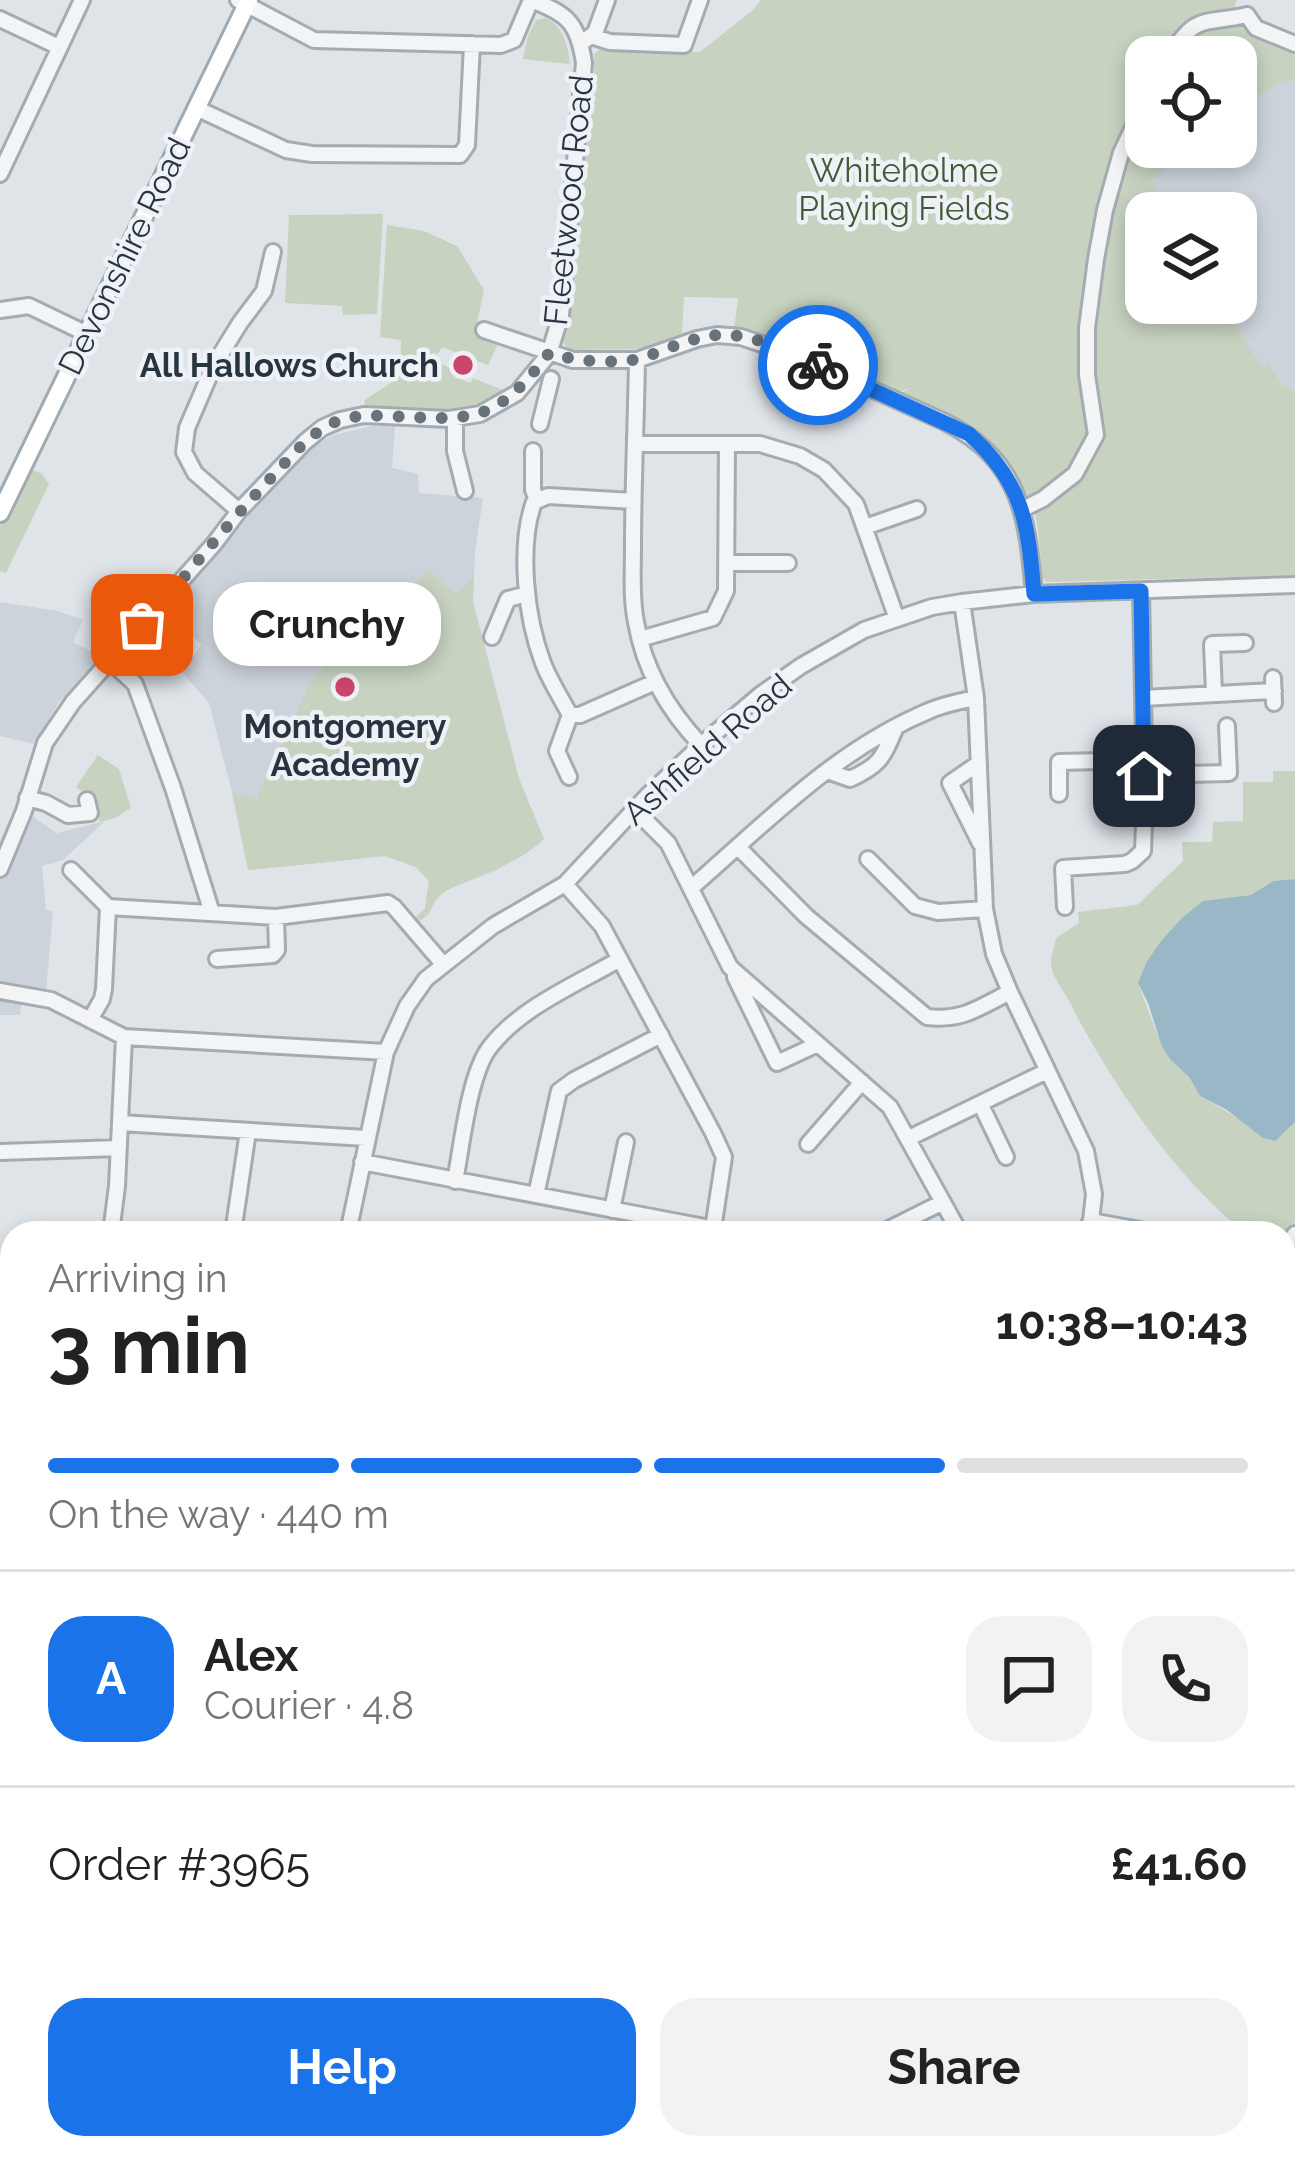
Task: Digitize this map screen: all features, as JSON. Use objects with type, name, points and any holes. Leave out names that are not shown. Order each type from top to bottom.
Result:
[{"type":"main road","name":"Devonshire Road","points":[[0,513],[245,2]]},
{"type":"street","points":[[0,174],[82,0]]},
{"type":"street","points":[[245,2],[314,40],[472,44],[510,43],[531,0]]},
{"type":"street","name":"Fleetwood Road","points":[[531,0],[565,16],[586,39],[561,315],[549,353]]},
{"type":"street","points":[[586,39],[600,24],[608,0]]},
{"type":"street","points":[[586,39],[684,45],[700,0]]},
{"type":"street","points":[[1184,36],[1196,23],[1246,8],[1256,28],[1295,44]]},
{"type":"street","points":[[0,19],[59,47]]},
{"type":"street","points":[[196,108],[299,152],[460,155],[467,145],[472,44]]},
{"type":"street","points":[[1023,509],[1076,473],[1096,435],[1087,375],[1088,328],[1105,210],[1125,145]]},
{"type":"street","points":[[239,511],[195,472],[184,452],[187,428],[214,365],[240,323],[270,292],[273,252]]},
{"type":"street","points":[[0,310],[29,306],[85,332]]},
{"type":"street","points":[[484,330],[573,360],[637,360],[717,335],[741,337],[788,352],[969,434],[999,464],[1023,509],[1034,594]]},
{"type":"street","points":[[0,868],[45,743],[73,701],[305,442],[322,428],[364,415],[455,419],[480,414],[527,382],[549,353]]},
{"type":"street","points":[[637,360],[633,602],[655,682],[677,719],[700,745]]},
{"type":"street","points":[[541,424],[551,380]]},
{"type":"street","points":[[527,382],[546,396]]},
{"type":"street","points":[[455,419],[459,486]]},
{"type":"street","points":[[635,444],[760,444],[800,456],[824,470],[856,504],[897,619]]},
{"type":"street","points":[[640,639],[713,618],[726,591],[727,445]]},
{"type":"street","points":[[530,455],[537,500]]},
{"type":"street","points":[[569,777],[557,751],[570,715],[542,661],[527,594],[528,518],[534,502],[548,496],[633,501]]},
{"type":"street","points":[[865,527],[917,509]]},
{"type":"street","points":[[726,563],[788,563]]},
{"type":"street","name":"Ashfield Road","points":[[350,1221],[386,1052],[416,993],[443,964],[493,926],[565,884],[700,745],[801,666],[864,630],[962,602],[1034,594],[1295,585]]},
{"type":"street","points":[[1065,908],[1064,868],[1125,864],[1143,851],[1141,591]]},
{"type":"street","points":[[492,637],[508,599],[527,594]]},
{"type":"street","points":[[962,602],[976,698],[985,909],[994,954],[1086,1150],[1094,1194],[1088,1221]]},
{"type":"street","points":[[1214,694],[1212,644],[1245,643]]},
{"type":"street","points":[[110,659],[135,684],[212,914]]},
{"type":"street","points":[[570,715],[580,715],[655,682]]},
{"type":"street","points":[[1144,698],[1274,690]]},
{"type":"street","points":[[691,887],[787,800],[876,736],[934,709],[976,698]]},
{"type":"street","points":[[1059,794],[1059,762],[1229,773],[1227,726]]},
{"type":"street","points":[[827,771],[850,779],[870,770],[882,761],[896,727]]},
{"type":"street","points":[[980,764],[950,783],[982,845]]},
{"type":"street","points":[[27,798],[72,815],[91,813],[87,800]]},
{"type":"street","points":[[634,809],[668,843],[777,1063],[818,1045]]},
{"type":"street","points":[[738,847],[806,916],[926,1017],[949,1019],[1010,992]]},
{"type":"street","points":[[868,859],[915,906],[938,912],[985,909]]},
{"type":"street","points":[[71,870],[109,907],[276,917],[388,903],[443,964]]},
{"type":"street","points":[[565,884],[602,926],[724,1157],[714,1221]]},
{"type":"street","points":[[91,1021],[102,999],[109,907]]},
{"type":"street","points":[[217,959],[273,955],[276,917]]},
{"type":"street","points":[[455,1181],[476,1077],[488,1048],[519,1018],[620,959]]},
{"type":"street","points":[[730,967],[890,1107],[953,1221]]},
{"type":"street","points":[[0,991],[51,1000],[124,1037],[386,1052]]},
{"type":"street","points":[[536,1195],[559,1091],[661,1035]]},
{"type":"street","points":[[112,1221],[124,1037]]},
{"type":"street","points":[[909,1138],[1047,1071]]},
{"type":"street","points":[[808,1144],[862,1082]]},
{"type":"street","points":[[981,1105],[1006,1157]]},
{"type":"street","points":[[121,1123],[367,1138]]},
{"type":"street","points":[[235,1221],[248,1131]]},
{"type":"street","points":[[0,1152],[119,1148]]},
{"type":"street","points":[[611,1210],[628,1149]]},
{"type":"street","points":[[362,1162],[670,1221]]},
{"type":"street","points":[[905,1221],[943,1202]]},
{"type":"shaded area","points":[[1244,24],[1295,55],[1295,575],[1046,582],[1042,577],[1094,326],[1125,219],[1125,324],[1257,324],[1257,192],[1133,192],[1140,168],[1257,168],[1257,36],[1241,36]]},
{"type":"shaded area","name":"Montgomery Academy","points":[[372,426],[395,426],[392,468],[418,474],[419,493],[483,498],[473,602],[519,779],[544,839],[497,870],[447,890],[420,921],[416,917],[425,909],[429,881],[416,867],[386,856],[248,870],[209,703],[181,671],[202,645],[165,613],[285,474],[317,444]]},
{"type":"shaded area","points":[[0,602],[83,620],[73,642],[102,657],[59,702],[34,744],[0,736]]},
{"type":"shaded area","points":[[24,811],[57,833],[105,821],[63,860],[42,866],[46,910],[53,911],[46,992],[23,989],[20,1015],[0,1015],[0,869]]},
{"type":"green space","name":"Whiteholme Playing Fields","points":[[761,0],[1237,0],[1231,14],[1236,24],[1295,55],[1295,81],[1284,81],[1257,97],[1257,36],[1125,36],[1125,168],[1164,171],[1151,179],[1159,192],[1125,192],[1125,324],[1235,324],[1262,367],[1268,363],[1282,385],[1295,391],[1295,575],[1046,582],[1032,504],[986,442],[948,415],[901,393],[911,388],[897,392],[734,329],[738,298],[684,297],[682,333],[646,349],[568,350],[563,341],[594,54],[602,48],[700,52]]},
{"type":"green space","points":[[546,18],[564,38],[570,64],[523,59],[536,20]]},
{"type":"green space","points":[[383,214],[377,314],[343,315],[342,306],[285,303],[289,215]]},
{"type":"green space","points":[[387,225],[424,231],[457,246],[484,290],[476,328],[500,340],[488,365],[442,347],[438,354],[432,353],[433,366],[441,364],[463,374],[461,379],[470,383],[473,378],[510,393],[475,410],[367,409],[364,401],[396,378],[400,365],[401,340],[380,337]]},
{"type":"green space","points":[[31,469],[49,484],[6,573],[0,571],[0,526]]},
{"type":"green space","points":[[428,570],[457,595],[474,576],[473,602],[519,779],[544,839],[509,863],[446,891],[420,921],[416,917],[425,909],[429,881],[416,867],[385,856],[248,870],[232,792],[256,800],[310,683],[381,599],[406,597]]},
{"type":"green space","points":[[98,755],[119,769],[131,808],[100,822],[90,796],[76,787]]},
{"type":"green space","points":[[1273,771],[1295,771],[1295,879],[1273,881],[1251,895],[1202,902],[1138,983],[1162,1047],[1200,1096],[1275,1140],[1295,1122],[1295,1221],[1231,1221],[1164,1150],[1121,1090],[1051,962],[1056,938],[1079,923],[1078,912],[1137,905],[1183,861],[1182,842],[1212,842],[1213,822],[1243,821],[1243,782],[1273,782]]},
{"type":"water","points":[[1295,879],[1295,1122],[1275,1141],[1263,1138],[1200,1096],[1162,1047],[1138,983],[1162,940],[1203,901],[1251,895],[1273,881]]},
{"type":"way so far","points":[[142,625],[305,442],[340,420],[364,415],[455,419],[480,414],[517,393],[549,353],[573,360],[637,360],[697,339],[730,335],[818,365]]},
{"type":"place","name":"All Hallows Church","points":[[463,365]]},
{"type":"place","name":"Crunchy","points":[[142,625]]},
{"type":"place","name":"Montgomery Academy","points":[[345,687]]},
{"type":"route","points":[[818,365],[945,422],[988,450],[1023,509],[1034,594],[1141,591],[1144,776]]}]
